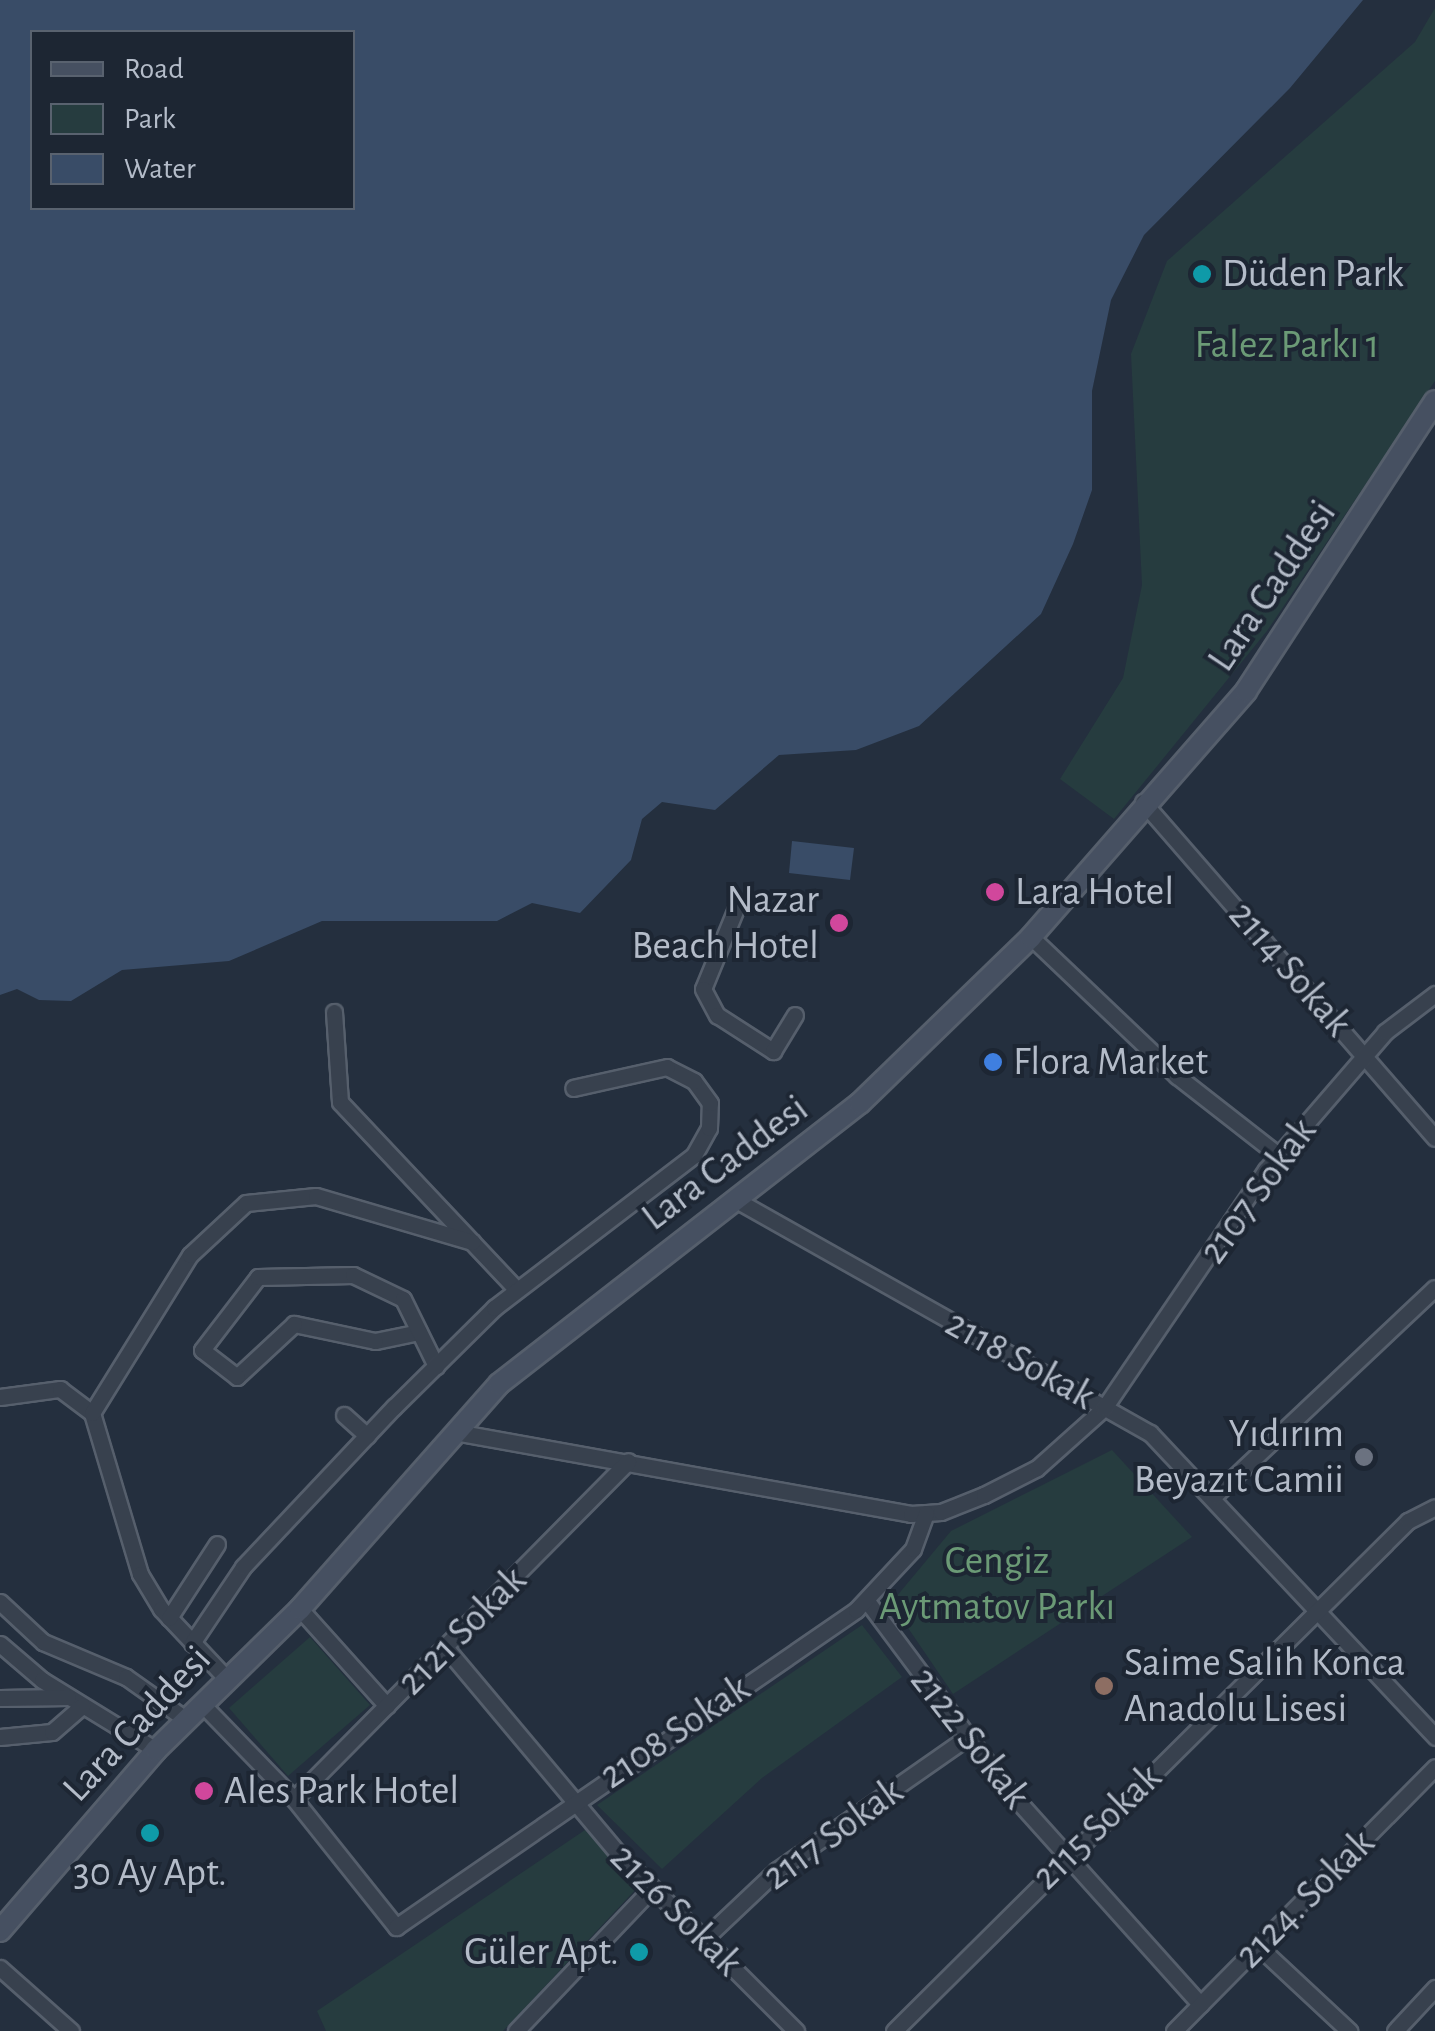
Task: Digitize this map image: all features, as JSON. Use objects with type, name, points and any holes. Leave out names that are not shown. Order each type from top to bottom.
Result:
[{"type":"street","name":"Lara Caddesi","points":[[0,1931],[156,1750],[300,1609],[499,1384],[860,1102],[1030,937],[1142,802],[1246,691],[1435,401]]},
{"type":"street","name":"2114 Sokak","points":[[1142,802],[1435,1138]]},
{"type":"street","points":[[735,911],[703,989],[717,1015],[773,1050],[794,1016]]},
{"type":"street","points":[[1030,937],[1176,1076],[1278,1155]]},
{"type":"street","name":"2107 Sokak","points":[[1104,1408],[1278,1155],[1364,1054],[1435,994]]},
{"type":"street","points":[[334,1012],[340,1102],[516,1290]]},
{"type":"street","points":[[192,1644],[243,1567],[436,1366],[516,1290],[694,1154],[709,1128],[710,1102],[694,1080],[667,1068],[573,1088]]},
{"type":"street","points":[[92,1413],[190,1255],[246,1203],[316,1196],[472,1242]]},
{"type":"street","name":"2118 Sokak","points":[[736,1200],[1150,1433],[1214,1496],[1435,1737]]},
{"type":"street","points":[[420,1332],[375,1341],[294,1324],[237,1377],[202,1350],[258,1277],[353,1274],[403,1299],[420,1332],[436,1366]]},
{"type":"street","points":[[1214,1496],[1435,1288]]},
{"type":"street","points":[[0,1398],[60,1388],[92,1413],[140,1574],[170,1618],[227,1678]]},
{"type":"street","points":[[455,1432],[926,1512],[984,1495],[1038,1468],[1104,1408]]},
{"type":"street","points":[[344,1415],[366,1436]]},
{"type":"street","name":"2121 Sokak","points":[[294,1799],[628,1461]]},
{"type":"street","name":"2115 Sokak","points":[[894,2031],[1064,1858],[1408,1521],[1435,1507]]},
{"type":"street","name":"2108 Sokak","points":[[294,1799],[396,1927],[572,1801],[867,1600],[913,1549],[926,1512]]},
{"type":"street","points":[[170,1618],[217,1544]]},
{"type":"street","name":"2122 Sokak","points":[[867,1600],[1064,1858],[1200,2004]]},
{"type":"street","points":[[0,1602],[44,1642],[126,1677],[186,1719]]},
{"type":"street","points":[[300,1609],[386,1706]]},
{"type":"street","points":[[0,1644],[76,1702],[156,1750]]},
{"type":"street","name":"2126 Sokak","points":[[444,1646],[572,1801],[652,1888],[796,2031]]},
{"type":"street","points":[[0,1698],[76,1702]]},
{"type":"street","points":[[0,1736],[52,1732],[76,1702]]},
{"type":"street","points":[[201,1703],[294,1799]]},
{"type":"street","name":"2117 Sokak","points":[[704,1939],[777,1870],[968,1737]]},
{"type":"street","name":"2124. Sokak","points":[[1174,2031],[1435,1768]]},
{"type":"street","points":[[516,2031],[652,1888]]},
{"type":"street","points":[[1258,1946],[1349,2031]]},
{"type":"street","points":[[0,1968],[72,2031]]},
{"type":"street","points":[[1395,2031],[1435,1988]]},
{"type":"green space","name":"Falez Parkı 1","points":[[1435,8],[1435,381],[1267,631],[1114,819],[1060,779],[1123,678],[1142,585],[1131,354],[1167,261],[1415,42]]},
{"type":"green space","name":"Cengiz Aytmatov Parkı","points":[[1112,1450],[1192,1537],[953,1694],[891,1603],[951,1531]]},
{"type":"green space","points":[[862,1625],[902,1677],[762,1778],[662,1869],[597,1805]]},
{"type":"green space","points":[[310,1637],[370,1705],[288,1776],[229,1708]]},
{"type":"green space","points":[[585,1830],[638,1887],[503,2031],[326,2031],[317,2011]]},
{"type":"water","points":[[0,0],[1363,0],[1290,88],[1144,235],[1111,300],[1092,391],[1092,490],[1041,614],[919,726],[856,750],[779,755],[715,810],[662,802],[642,819],[631,860],[580,913],[532,903],[497,921],[322,921],[229,961],[122,970],[71,1001],[39,1000],[17,989],[0,995]]},
{"type":"water","points":[[792,841],[854,848],[850,880],[789,873]]},
{"type":"place","name":"Düden Park","points":[[1202,274]]},
{"type":"place","name":"Lara Hotel","points":[[995,892]]},
{"type":"place","name":"Nazar Beach Hotel","points":[[839,923]]},
{"type":"place","name":"Flora Market","points":[[993,1062]]},
{"type":"place","name":"Yıdırım Beyazıt Camii","points":[[1364,1457]]},
{"type":"place","name":"Saime Salih Konca Anadolu Lisesi","points":[[1104,1686]]},
{"type":"place","name":"Ales Park Hotel","points":[[204,1791]]},
{"type":"place","name":"30 Ay Apt.","points":[[150,1833]]},
{"type":"place","name":"Güler Apt.","points":[[639,1952]]}]
